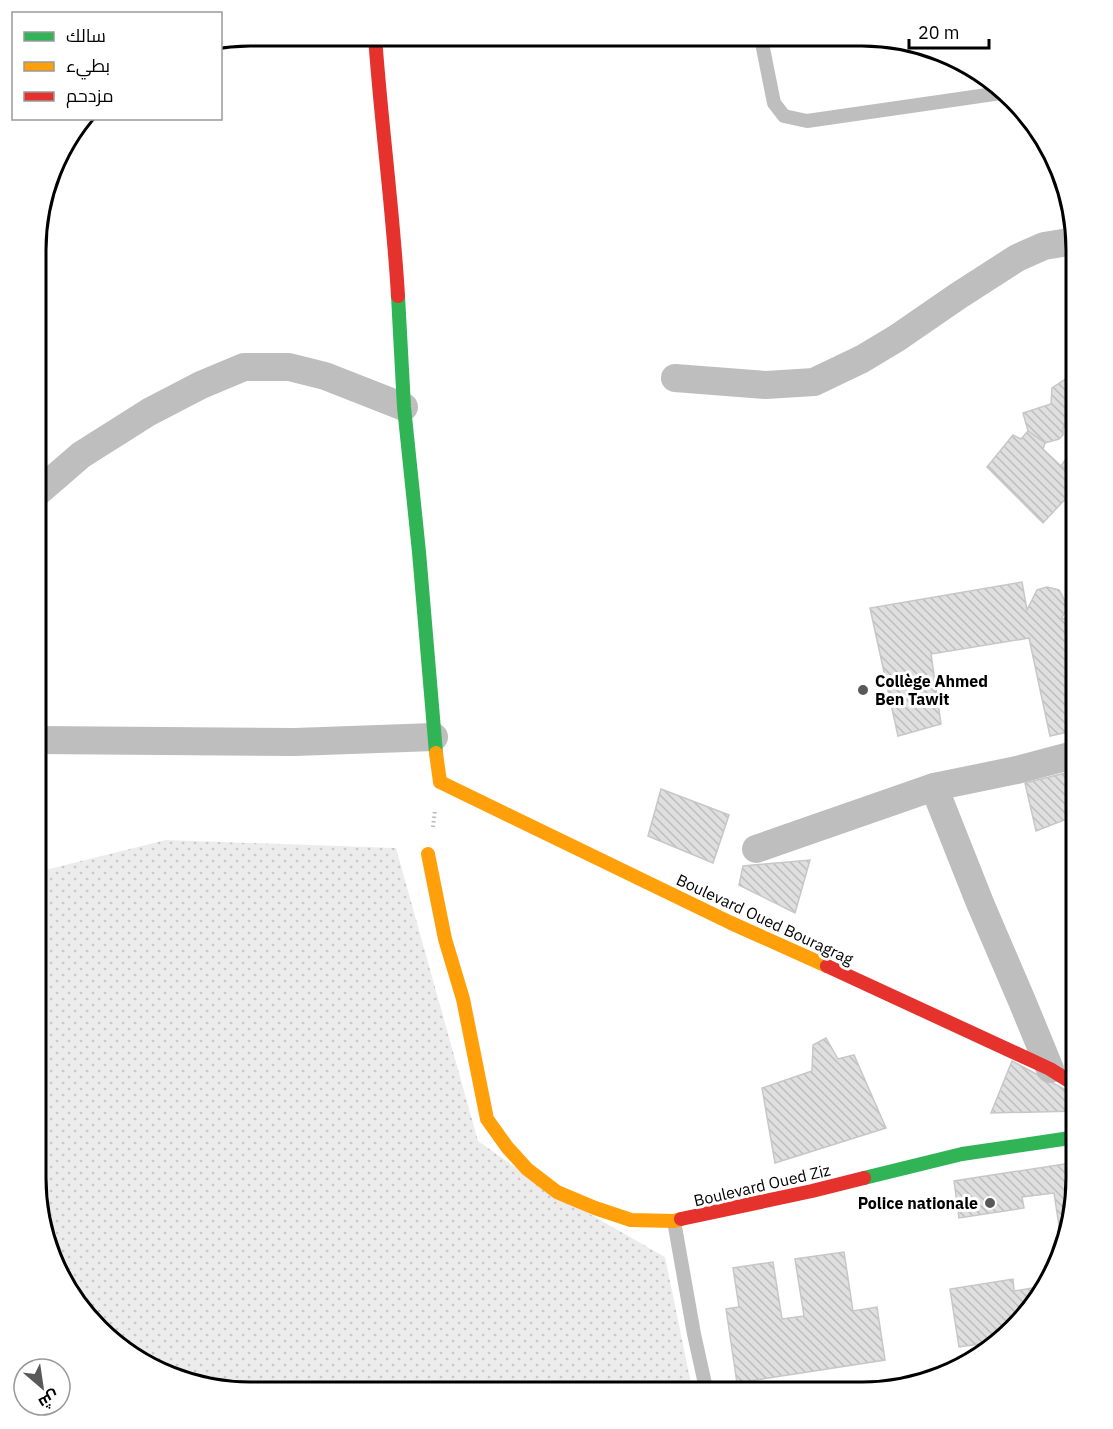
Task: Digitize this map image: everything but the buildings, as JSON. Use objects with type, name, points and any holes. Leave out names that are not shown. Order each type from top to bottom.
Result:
[{"type":"street","points":[[376,47],[396,260],[404,407],[440,782]]},
{"type":"street","points":[[675,378],[766,385],[814,382],[871,354],[1017,258],[1044,246],[1066,242]]},
{"type":"street","points":[[46,483],[81,455],[149,412],[201,385],[244,367],[289,367],[325,376],[404,407]]},
{"type":"street","points":[[46,740],[295,742],[434,737]]},
{"type":"street","points":[[756,849],[934,787],[1017,770],[1066,757]]},
{"type":"street","name":"Boulevard Oued Bouragrag","points":[[440,782],[731,923],[860,980],[1050,1069],[1066,1079]]},
{"type":"street","points":[[934,787],[1050,1069]]},
{"type":"street","name":"Boulevard Oued Ziz","points":[[428,854],[445,939],[463,999],[487,1119],[507,1147],[527,1168],[557,1192],[631,1220],[674,1221],[812,1191],[962,1154],[1066,1139]]},
{"type":"lane","points":[[763,46],[774,103],[784,116],[807,121],[993,94]]},
{"type":"lane","points":[[674,1221],[705,1382]]},
{"type":"path","points":[[428,854],[440,782]]},
{"type":"shaded area","points":[[166,840],[396,848],[478,1141],[546,1189],[665,1257],[691,1382],[237,1382],[198,1376],[172,1367],[126,1340],[106,1323],[74,1280],[62,1257],[53,1231],[48,1205],[46,1178],[46,870]]},
{"type":"traffic: fast","points":[[398,296],[404,407],[436,753]]},
{"type":"traffic: fast","points":[[864,1178],[962,1154],[1066,1139]]},
{"type":"traffic: slow","points":[[436,753],[440,782],[731,923],[827,966]]},
{"type":"traffic: slow","points":[[428,854],[445,939],[463,999],[487,1119],[507,1147],[527,1169],[557,1192],[631,1220],[674,1221],[681,1219]]},
{"type":"traffic: jam","points":[[376,47],[398,296]]},
{"type":"traffic: jam","points":[[827,966],[1050,1069],[1066,1079]]},
{"type":"traffic: jam","points":[[681,1219],[864,1178]]},
{"type":"place","name":"Collège Ahmed Ben Tawit","points":[[863,690]]},
{"type":"place","name":"Police nationale","points":[[990,1203]]}]
